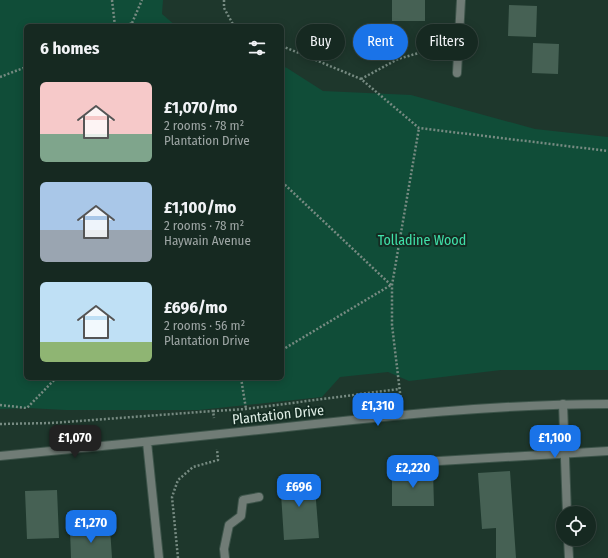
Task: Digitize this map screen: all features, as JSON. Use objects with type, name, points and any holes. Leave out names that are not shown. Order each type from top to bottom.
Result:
[{"type":"street","points":[[460,24],[461,0]]},
{"type":"street","points":[[457,73],[458,60]]},
{"type":"street","points":[[563,404],[567,506]]},
{"type":"street","name":"Plantation Drive","points":[[0,456],[147,442],[404,414],[563,404],[608,404]]},
{"type":"street","points":[[147,442],[159,558]]},
{"type":"street","points":[[422,462],[608,451]]},
{"type":"street","points":[[225,558],[224,549],[229,525],[241,516],[243,500],[258,496]]},
{"type":"street","points":[[568,546],[569,558]]},
{"type":"path","points":[[112,0],[115,24]]},
{"type":"path","points":[[132,23],[142,0]]},
{"type":"path","points":[[224,0],[224,8],[233,24]]},
{"type":"path","points":[[284,47],[361,79],[419,128],[608,151]]},
{"type":"path","points":[[361,79],[398,59],[416,54]]},
{"type":"path","points":[[0,77],[24,67]]},
{"type":"path","points":[[404,414],[399,389],[392,325],[392,285],[419,128]]},
{"type":"path","points":[[284,184],[392,285]]},
{"type":"path","points":[[284,349],[392,285]]},
{"type":"path","points":[[0,405],[27,408],[54,380]]},
{"type":"path","points":[[241,380],[246,409]]},
{"type":"path","points":[[213,411],[246,409],[399,389]]},
{"type":"green space","name":"Tolladine Wood","points":[[0,0],[163,0],[162,14],[174,24],[24,24],[24,380],[284,380],[284,67],[323,91],[411,95],[535,129],[608,137],[608,370],[501,370],[409,381],[388,372],[340,377],[322,397],[199,410],[0,409]]},
{"type":"building","points":[[392,0],[425,0],[425,21],[392,21]]},
{"type":"building","points":[[509,5],[537,6],[536,37],[508,36]]},
{"type":"building","points":[[533,43],[559,44],[558,74],[532,73]]},
{"type":"building","points":[[433,471],[434,506],[392,506],[392,472]]},
{"type":"building","points":[[510,471],[516,558],[496,558],[496,528],[482,529],[478,473]]},
{"type":"building","points":[[314,475],[319,538],[284,540],[280,478]]},
{"type":"building","points":[[57,490],[59,538],[27,539],[25,491]]},
{"type":"building","points":[[110,528],[112,558],[71,558],[70,530]]}]
